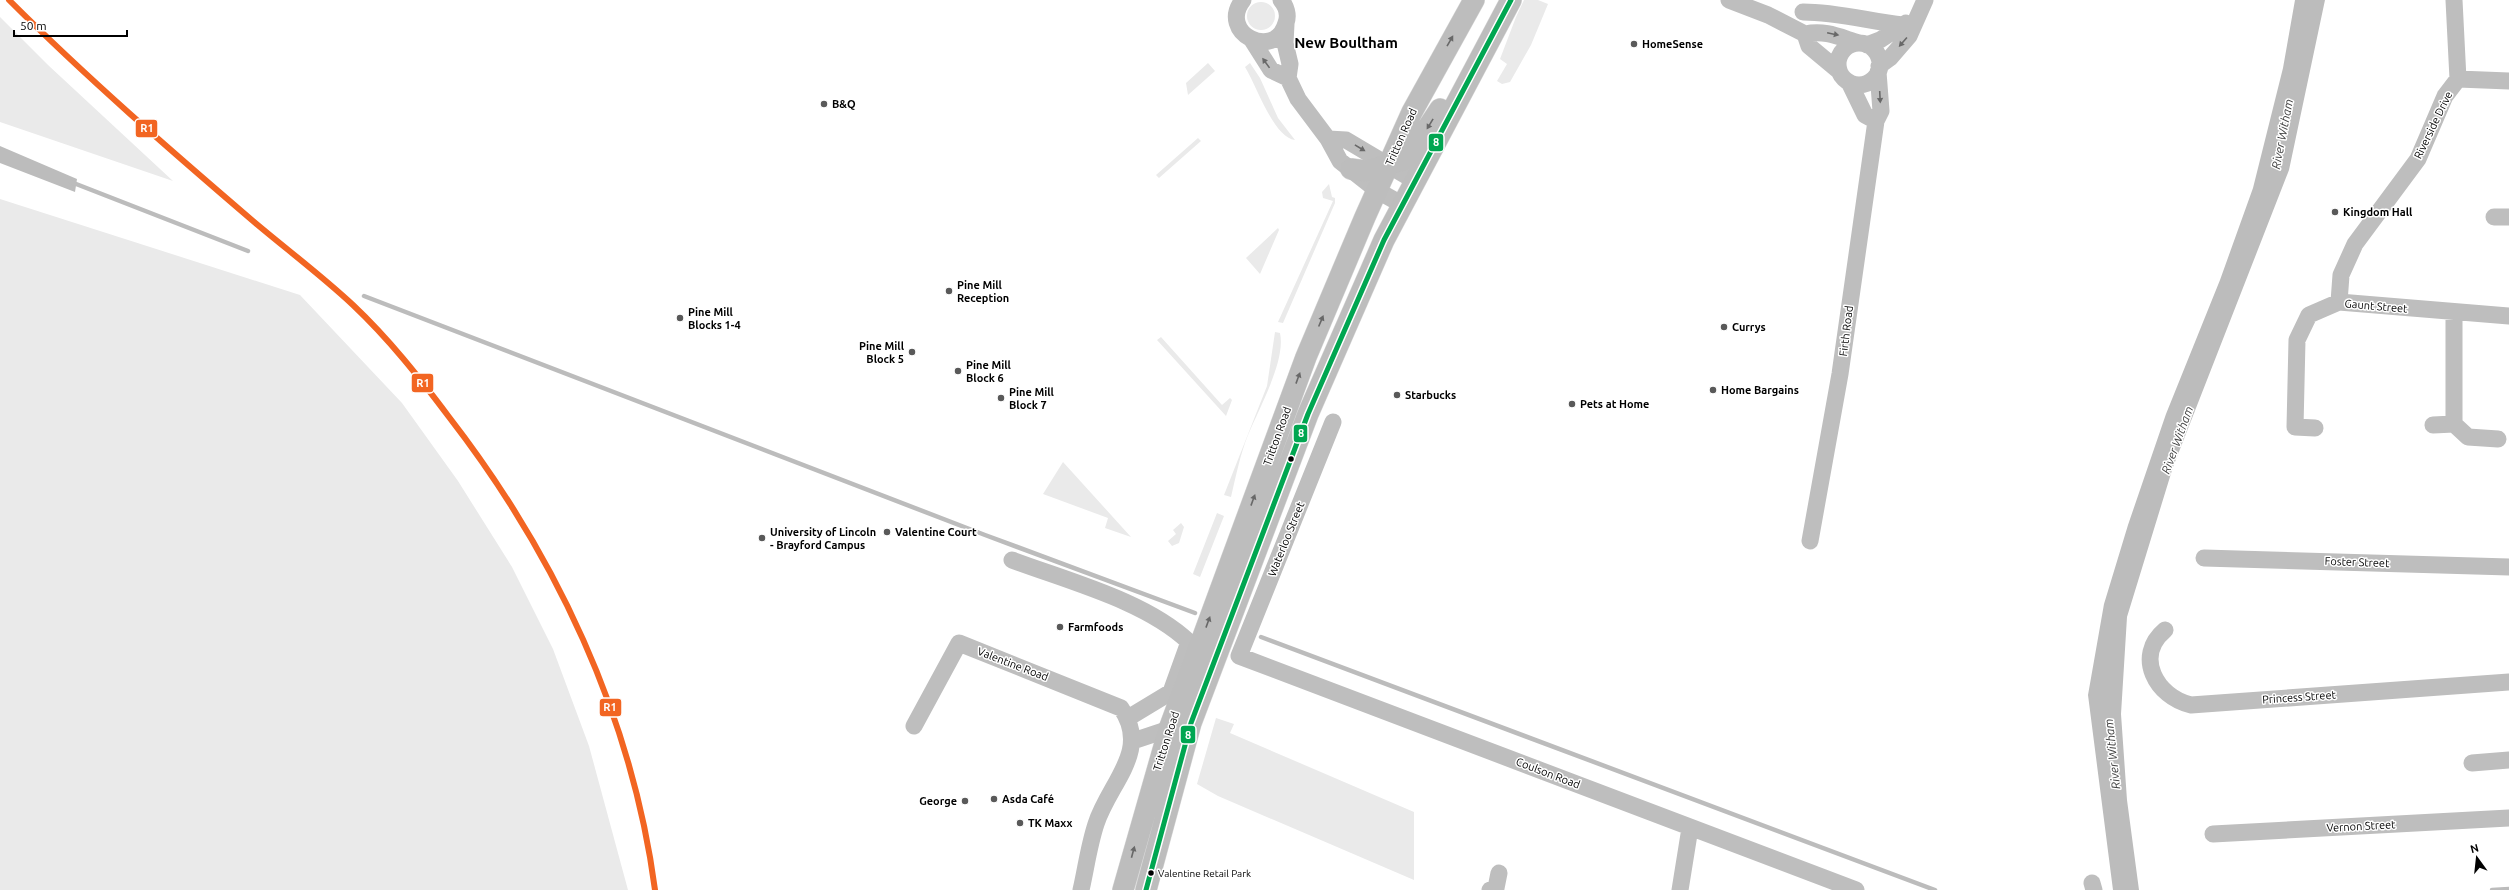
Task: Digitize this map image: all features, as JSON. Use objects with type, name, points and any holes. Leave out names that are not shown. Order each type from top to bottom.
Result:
[{"type":"main road","name":"Tritton Road","points":[[1123,890],[1169,729],[1306,357],[1364,217],[1378,191],[1388,166],[1434,70],[1474,0]]},
{"type":"main road","name":"Tritton Road","points":[[1146,890],[1174,780],[1210,668],[1308,414],[1384,240],[1511,0]]},
{"type":"main road","points":[[1351,169],[1366,171],[1388,166],[1407,159],[1412,154],[1468,60],[1492,36]]},
{"type":"street","points":[[1243,0],[1237,12],[1237,23],[1242,33],[1252,40],[1271,70],[1288,78]]},
{"type":"street","points":[[1729,0],[1773,17],[1805,34],[1820,31],[1840,35],[1863,44],[1877,55],[1879,69]]},
{"type":"street","name":"Riverside Drive","points":[[2339,302],[2340,275],[2355,244],[2418,159],[2445,96],[2458,79],[2454,0]]},
{"type":"street","points":[[1805,34],[1809,46],[1844,77],[1866,84],[1873,79],[1879,69],[1909,36],[1922,6]]},
{"type":"street","points":[[1876,121],[1865,115],[1844,77],[1838,64],[1842,51],[1852,44],[1863,44],[1880,40],[1903,26],[1922,6]]},
{"type":"street","points":[[1252,40],[1264,42],[1275,38],[1286,9]]},
{"type":"street","points":[[1286,9],[1285,42],[1290,64],[1288,78],[1298,99],[1328,140],[1334,153],[1378,191],[1403,205]]},
{"type":"street","points":[[1803,12],[1824,12],[1903,26]]},
{"type":"street","name":"Firth Road","points":[[1810,541],[1840,374],[1876,121],[1880,111],[1879,69]]},
{"type":"street","points":[[2458,79],[2509,81]]},
{"type":"street","points":[[1328,140],[1346,140],[1415,181]]},
{"type":"street","name":"Gaunt Street","points":[[2315,428],[2295,427],[2297,340],[2309,315],[2339,302],[2454,313],[2509,316]]},
{"type":"street","points":[[2454,313],[2454,424]]},
{"type":"street","name":"Waterloo Street","points":[[1239,656],[1333,422]]},
{"type":"street","points":[[2433,425],[2454,424],[2468,437],[2498,440]]},
{"type":"street","name":"Foster Street","points":[[2204,558],[2509,567]]},
{"type":"street","points":[[1012,560],[1145,610],[1174,628],[1189,642],[1171,692],[1128,718],[1133,741],[1128,760],[1096,823],[1081,890]]},
{"type":"street","name":"Princess Street","points":[[2165,630],[2153,642],[2151,650],[2155,678],[2167,694],[2178,702],[2191,705],[2509,682]]},
{"type":"street","name":"Valentine Road","points":[[914,726],[959,643],[1121,708],[1128,718]]},
{"type":"street","name":"Coulson Road","points":[[1239,656],[1856,890]]},
{"type":"street","points":[[1133,741],[1169,729]]},
{"type":"street","points":[[2472,763],[2509,760]]},
{"type":"street","name":"Vernon Street","points":[[2212,834],[2509,818]]},
{"type":"street","points":[[1680,890],[1690,828]]},
{"type":"shaded area","points":[[1524,0],[1538,0],[1548,4],[1531,45],[1510,82],[1502,84],[1497,81],[1507,64],[1500,59]]},
{"type":"shaded area","points":[[1261,2],[1271,6],[1275,16],[1271,26],[1261,30],[1251,26],[1247,16],[1251,6]]},
{"type":"shaded area","points":[[0,17],[48,65],[173,181],[0,122]]},
{"type":"shaded area","points":[[1208,63],[1215,71],[1188,95],[1186,83]]},
{"type":"shaded area","points":[[1250,63],[1260,78],[1278,118],[1295,140],[1287,137],[1280,130],[1266,110],[1245,67]]},
{"type":"shaded area","points":[[1198,138],[1201,141],[1159,178],[1156,175]]},
{"type":"shaded area","points":[[1329,184],[1332,197],[1335,198],[1335,203],[1283,323],[1278,322],[1333,201],[1323,198],[1322,192]]},
{"type":"shaded area","points":[[0,199],[300,295],[402,403],[458,481],[512,567],[553,649],[589,746],[628,890],[0,890]]},
{"type":"shaded area","points":[[1278,228],[1279,230],[1260,274],[1246,258]]},
{"type":"shaded area","points":[[1275,332],[1280,333],[1281,344],[1275,370],[1245,443],[1231,497],[1224,495],[1267,386]]},
{"type":"shaded area","points":[[1161,337],[1222,405],[1230,398],[1232,400],[1226,416],[1157,340]]},
{"type":"shaded area","points":[[1063,462],[1131,537],[1105,528],[1108,518],[1043,494]]},
{"type":"shaded area","points":[[1217,513],[1224,516],[1200,577],[1193,574]]},
{"type":"shaded area","points":[[1181,523],[1184,527],[1179,543],[1172,546],[1168,541],[1176,534],[1173,530]]},
{"type":"shaded area","points":[[1216,718],[1234,724],[1230,733],[1414,812],[1414,880],[1218,796],[1197,784]]},
{"type":"water","name":"River Witham","points":[[2295,0],[2325,0],[2289,170],[2173,467],[2127,617],[2121,714],[2127,800],[2139,890],[2113,890],[2088,695],[2104,604],[2128,525],[2166,414],[2220,280],[2253,188],[2283,68]]},
{"type":"water","points":[[0,146],[77,179],[75,192],[0,163]]},
{"type":"waterway","points":[[71,182],[248,251]]},
{"type":"waterway","points":[[364,296],[985,535],[1195,613]]},
{"type":"waterway","points":[[1261,637],[1935,890]]},
{"type":"waterway","points":[[2492,890],[2509,889]]},
{"type":"transit line","name":"R1","points":[[9,0],[38,29],[129,113],[190,167],[329,283],[353,305],[391,345],[449,417],[523,524],[555,581],[583,640],[608,700],[628,762],[644,825],[655,890]]},
{"type":"transit line","name":"8","points":[[1146,890],[1191,723],[1308,414],[1384,240],[1511,0]]},
{"type":"place","name":"HomeSense","points":[[1634,44]]},
{"type":"place","name":"B&Q","points":[[824,104]]},
{"type":"place","name":"Kingdom Hall","points":[[2335,212]]},
{"type":"place","name":"Pine Mill Reception","points":[[949,291]]},
{"type":"place","name":"Pine Mill Blocks 1-4","points":[[680,318]]},
{"type":"place","name":"Currys","points":[[1724,327]]},
{"type":"place","name":"Pine Mill Block 5","points":[[912,352]]},
{"type":"place","name":"Pine Mill Block 6","points":[[958,371]]},
{"type":"place","name":"Home Bargains","points":[[1713,390]]},
{"type":"place","name":"Starbucks","points":[[1397,395]]},
{"type":"place","name":"Pine Mill Block 7","points":[[1001,398]]},
{"type":"place","name":"Pets at Home","points":[[1572,404]]},
{"type":"place","name":"Valentine Court","points":[[887,532]]},
{"type":"place","name":"University of Lincoln - Brayford Campus","points":[[762,538]]},
{"type":"place","name":"Farmfoods","points":[[1060,627]]},
{"type":"place","name":"Asda Café","points":[[994,799]]},
{"type":"place","name":"George","points":[[965,801]]},
{"type":"place","name":"TK Maxx","points":[[1020,823]]},
{"type":"place","name":"Valentine Retail Park","points":[[1151,873]]},
{"type":"district","name":"New Boultham","points":[[1346,42]]}]
